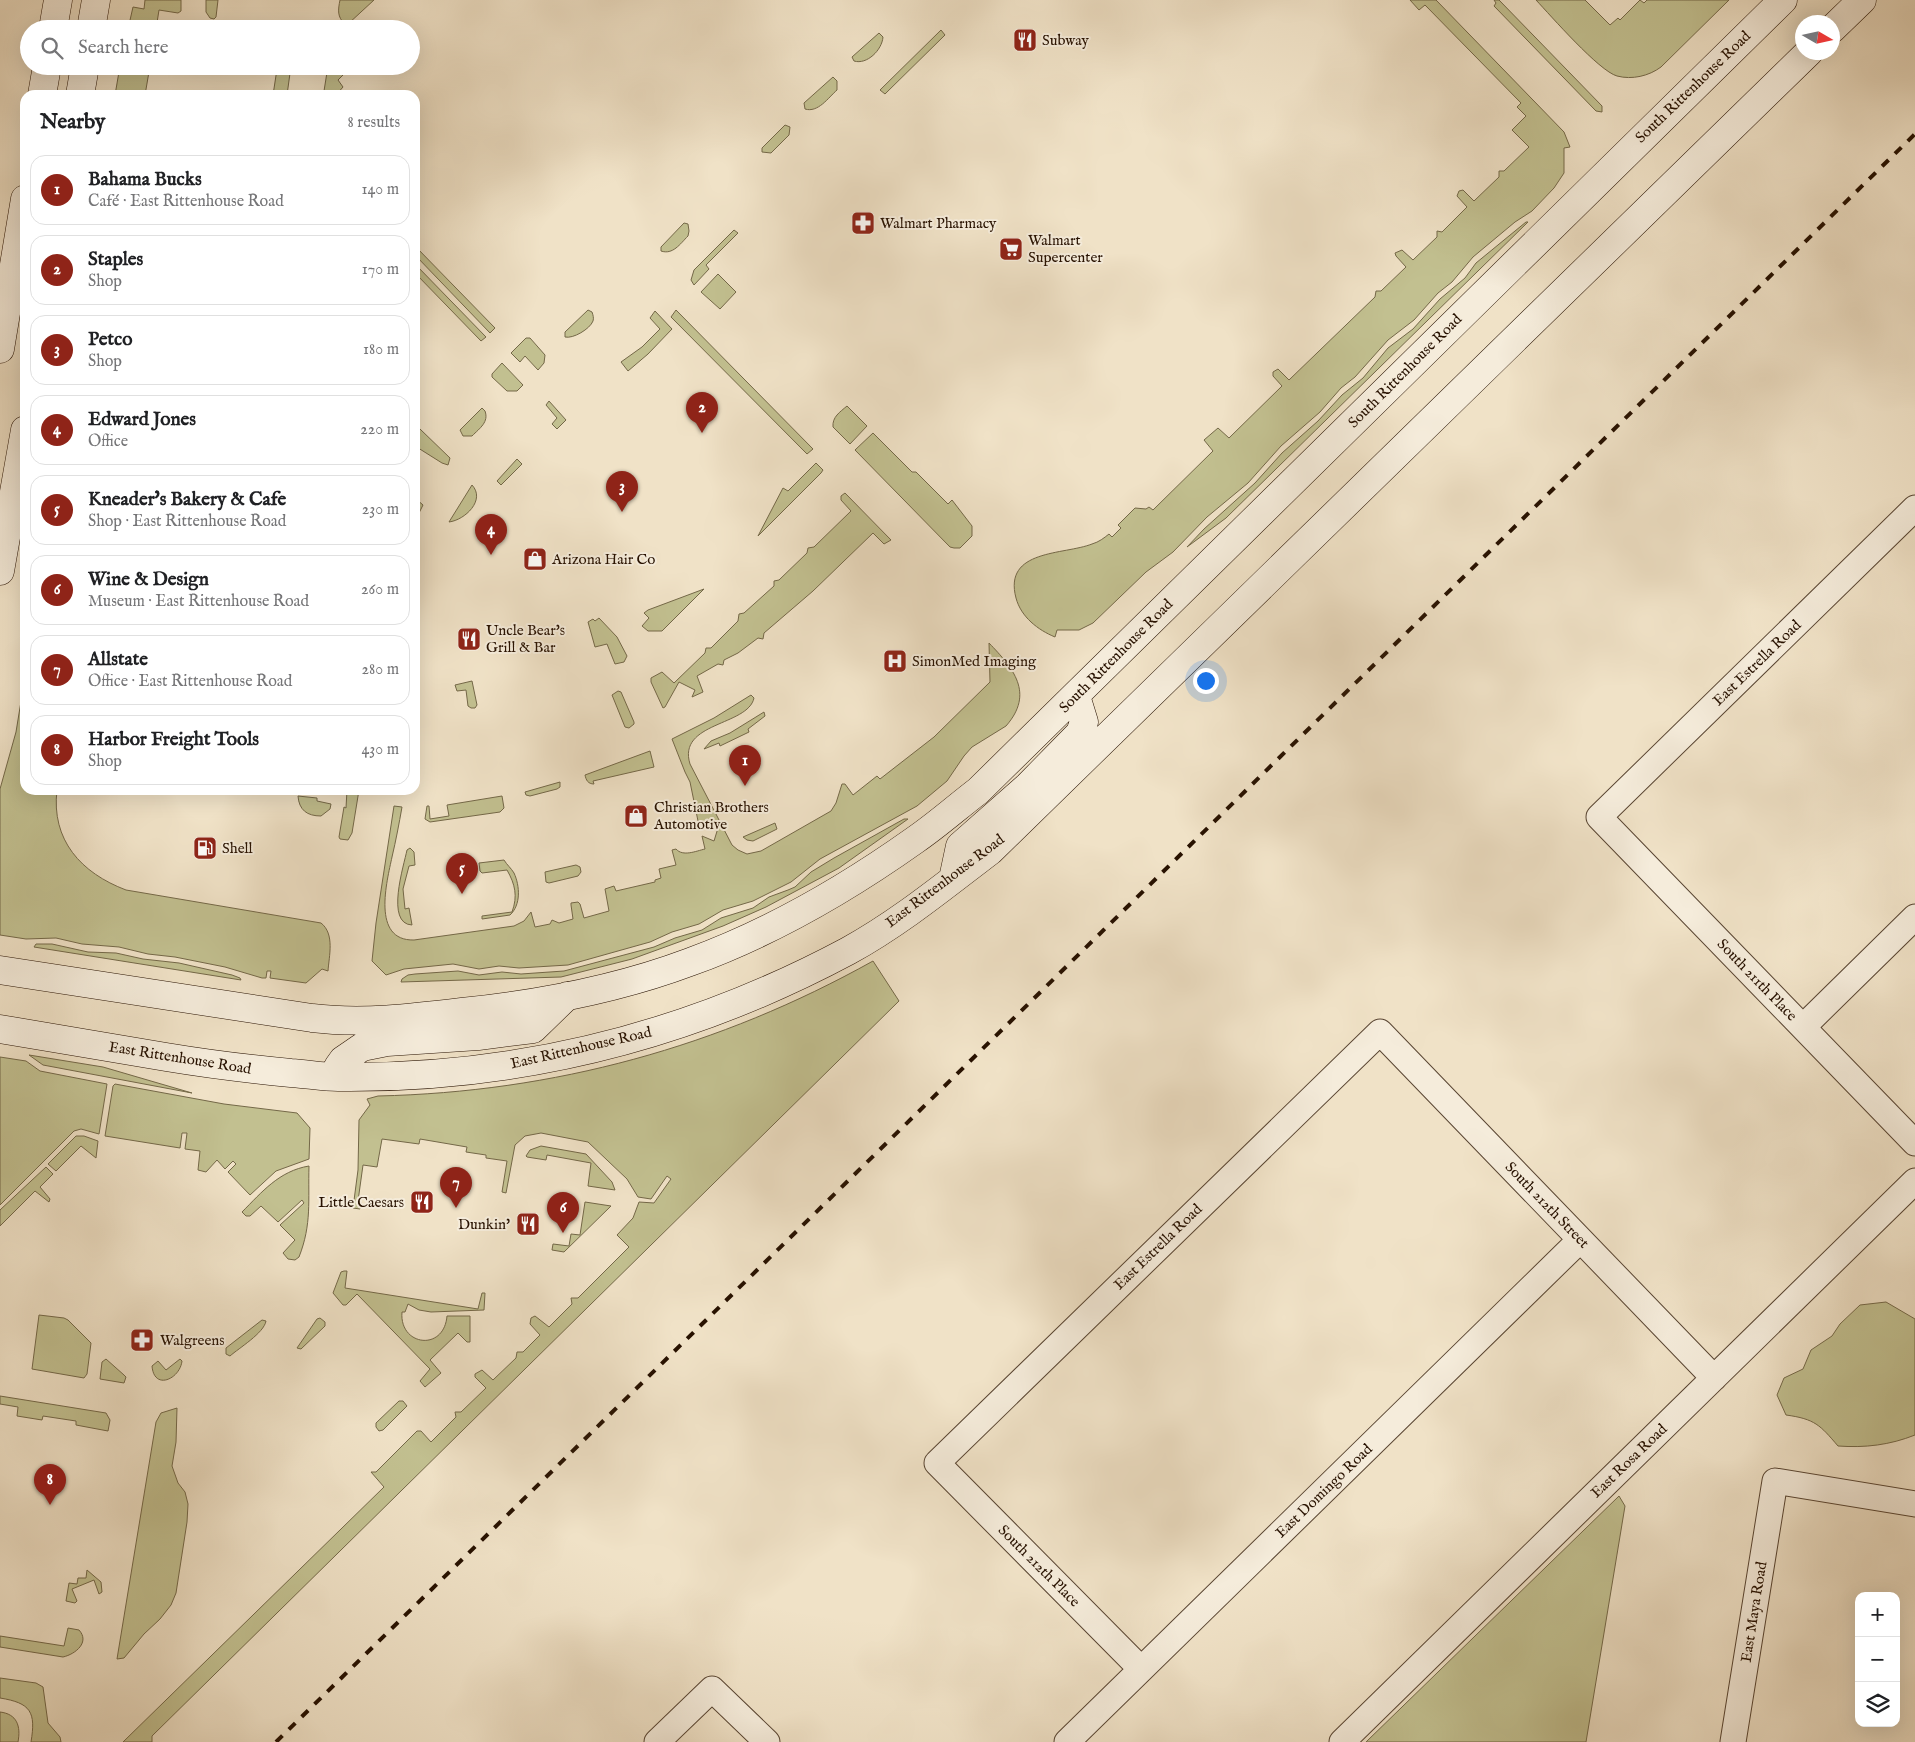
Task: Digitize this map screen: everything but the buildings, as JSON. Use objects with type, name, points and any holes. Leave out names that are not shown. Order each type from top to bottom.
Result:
[{"type":"main road","points":[[55,20],[58,0]]},
{"type":"main road","points":[[93,20],[96,0]]},
{"type":"main road","name":"South Rittenhouse Road","points":[[567,996],[595,990],[690,962],[765,930],[844,887],[916,839],[978,791],[1783,0]]},
{"type":"main road","points":[[1840,22],[1862,0]]},
{"type":"main road","name":"East Rittenhouse Road","points":[[0,1029],[240,1069],[337,1077],[441,1073],[531,1063],[608,1045],[682,1024],[759,994],[850,950],[919,905],[990,851],[1801,60]]},
{"type":"main road","points":[[43,90],[45,75]]},
{"type":"main road","points":[[81,90],[83,75]]},
{"type":"main road","points":[[0,349],[18,286],[20,261]]},
{"type":"main road","points":[[0,571],[20,458]]},
{"type":"main road","points":[[953,879],[960,846],[1028,786],[1080,733],[1084,722],[1076,696]]},
{"type":"main road","points":[[0,970],[336,1021],[395,1020],[491,1009],[567,996]]},
{"type":"main road","points":[[337,1077],[338,1067],[343,1060],[362,1047],[387,1042],[478,1036],[533,1028],[567,996]]},
{"type":"street","name":"East Estrella Road","points":[[1599,817],[1915,508]]},
{"type":"street","name":"South 211th Place","points":[[1599,817],[1915,1144]]},
{"type":"street","points":[[1803,1027],[1915,917]]},
{"type":"street","name":"East Estrella Road","points":[[937,1463],[1380,1032]]},
{"type":"street","name":"South 212th Street","points":[[1380,1032],[1714,1378]]},
{"type":"street","name":"East Rosa Road","points":[[1342,1742],[1915,1180]]},
{"type":"street","name":"East Domingo Road","points":[[1067,1742],[1580,1240]]},
{"type":"street","name":"South 212th Place","points":[[937,1463],[1141,1669]]},
{"type":"street","name":"East Maya Road","points":[[1733,1742],[1775,1481],[1915,1504]]},
{"type":"street","points":[[657,1742],[712,1688],[767,1742]]},
{"type":"shaded area","points":[[145,0],[181,0],[181,11],[178,13],[159,10],[157,20],[130,20],[133,7],[144,9]]},
{"type":"shaded area","points":[[206,0],[218,0],[216,17],[214,19],[210,18],[206,12]]},
{"type":"shaded area","points":[[340,0],[374,0],[352,20],[342,20],[339,7]]},
{"type":"shaded area","points":[[1410,0],[1436,0],[1564,132],[1570,147],[1564,148],[1564,173],[1554,188],[1532,211],[1515,222],[1473,257],[1452,282],[1438,293],[1414,320],[1388,340],[1320,412],[1281,446],[1248,483],[1207,517],[1173,552],[1146,572],[1093,623],[1079,630],[1057,630],[1055,637],[1042,631],[1026,617],[1018,605],[1014,582],[1018,570],[1027,562],[1039,557],[1092,544],[1109,534],[1112,537],[1121,528],[1118,525],[1135,508],[1146,509],[1149,507],[1153,510],[1213,451],[1204,440],[1218,428],[1229,438],[1282,386],[1273,376],[1273,372],[1278,369],[1289,380],[1375,297],[1376,291],[1381,291],[1406,267],[1395,253],[1402,250],[1413,260],[1437,237],[1437,231],[1442,232],[1467,207],[1457,196],[1459,191],[1463,190],[1474,201],[1499,177],[1499,171],[1504,171],[1529,147],[1512,130],[1526,116],[1517,107],[1521,103],[1425,5],[1419,10]]},
{"type":"shaded area","points":[[1494,0],[1499,0],[1602,106],[1602,112],[1596,111],[1494,6],[1496,3]]},
{"type":"shaded area","points":[[1536,0],[1585,0],[1610,25],[1618,18],[1620,20],[1640,0],[1644,3],[1647,0],[1729,0],[1661,67],[1646,75],[1629,78],[1617,76],[1599,64],[1575,42]]},
{"type":"shaded area","points":[[941,30],[945,35],[885,94],[880,90]]},
{"type":"shaded area","points":[[879,33],[883,37],[877,51],[869,59],[859,62],[854,61],[852,57]]},
{"type":"shaded area","points":[[118,75],[148,75],[146,90],[116,90]]},
{"type":"shaded area","points":[[276,75],[290,75],[288,90],[274,90]]},
{"type":"shaded area","points":[[327,75],[343,75],[338,80],[343,87],[340,90],[324,90]]},
{"type":"shaded area","points":[[833,77],[837,81],[837,90],[818,107],[810,110],[805,109],[804,103]]},
{"type":"shaded area","points":[[785,125],[790,127],[789,135],[771,153],[762,152],[762,148]]},
{"type":"shaded area","points":[[1528,222],[1226,518],[1187,547],[1255,483],[1282,453],[1318,421],[1342,395],[1363,378],[1388,348],[1413,329],[1440,299],[1465,278],[1476,263]]},
{"type":"shaded area","points":[[684,223],[688,224],[688,236],[673,250],[661,251],[661,247]]},
{"type":"shaded area","points":[[734,230],[738,233],[706,265],[709,269],[694,285],[691,280],[694,270]]},
{"type":"shaded area","points":[[420,251],[495,328],[490,333],[420,260]]},
{"type":"shaded area","points":[[420,269],[486,337],[481,341],[420,278]]},
{"type":"shaded area","points":[[718,274],[736,292],[720,309],[701,292]]},
{"type":"shaded area","points":[[588,310],[593,315],[591,324],[577,335],[565,337],[565,332]]},
{"type":"shaded area","points":[[676,310],[813,449],[807,454],[671,317]]},
{"type":"shaded area","points":[[655,311],[672,329],[648,354],[628,371],[621,362],[642,347],[660,329],[650,318]]},
{"type":"shaded area","points":[[526,338],[530,338],[545,355],[544,363],[538,370],[525,356],[520,362],[511,353]]},
{"type":"shaded area","points":[[502,363],[523,385],[517,391],[507,391],[492,377],[492,374]]},
{"type":"shaded area","points":[[549,401],[566,420],[557,429],[552,424],[557,418],[546,405]]},
{"type":"shaded area","points":[[847,406],[867,426],[850,444],[833,427],[835,418]]},
{"type":"shaded area","points":[[482,408],[486,415],[483,425],[472,436],[463,436],[460,430]]},
{"type":"shaded area","points":[[420,429],[450,458],[448,465],[420,449]]},
{"type":"shaded area","points":[[873,433],[912,472],[916,472],[948,504],[952,500],[972,526],[972,536],[960,548],[950,547],[855,450]]},
{"type":"shaded area","points":[[517,459],[522,464],[501,485],[497,481]]},
{"type":"shaded area","points":[[816,463],[823,470],[821,473],[758,536],[783,488],[788,491]]},
{"type":"shaded area","points":[[472,485],[477,497],[472,508],[461,517],[449,522]]},
{"type":"shaded area","points":[[845,493],[891,540],[884,544],[873,533],[813,591],[764,633],[763,639],[758,638],[738,653],[724,660],[723,665],[718,664],[697,676],[703,692],[692,697],[695,690],[679,682],[663,708],[651,678],[662,672],[674,683],[705,653],[706,648],[711,648],[738,621],[739,614],[744,613],[774,586],[774,581],[779,580],[807,553],[808,548],[814,547],[851,511],[841,500],[841,496]]},
{"type":"shaded area","points":[[704,589],[662,631],[648,631],[642,626],[649,618],[644,613],[648,610]]},
{"type":"shaded area","points":[[599,618],[617,637],[627,656],[624,662],[615,664],[607,644],[595,647],[588,622]]},
{"type":"shaded area","points":[[989,643],[1013,672],[1020,692],[1015,714],[1006,726],[972,747],[947,781],[917,806],[820,859],[791,882],[753,901],[723,910],[699,924],[672,932],[650,942],[568,965],[519,968],[499,966],[479,969],[453,964],[404,969],[386,975],[372,961],[394,806],[402,807],[387,880],[385,908],[387,921],[392,931],[401,938],[414,940],[514,926],[524,921],[531,912],[535,927],[550,924],[552,920],[559,923],[573,919],[571,903],[578,902],[584,918],[609,911],[605,889],[614,886],[616,891],[655,882],[655,880],[661,878],[659,869],[676,865],[672,850],[676,849],[686,853],[705,849],[702,836],[714,841],[718,828],[698,821],[690,782],[672,739],[714,718],[751,695],[754,698],[749,707],[740,714],[703,732],[694,740],[689,750],[690,764],[732,845],[747,854],[761,851],[831,811],[836,803],[842,784],[845,784],[853,795],[877,776],[880,779],[934,737],[990,682]]},
{"type":"shaded area","points":[[472,681],[477,705],[475,708],[468,706],[466,690],[457,691],[455,685]]},
{"type":"shaded area","points":[[618,691],[621,692],[634,722],[629,728],[625,727],[612,695]]},
{"type":"shaded area","points":[[20,708],[20,795],[57,795],[56,808],[64,839],[72,852],[95,874],[126,890],[321,923],[330,939],[328,971],[322,969],[306,983],[270,978],[271,971],[267,971],[266,978],[262,978],[225,967],[175,957],[148,954],[119,947],[82,944],[56,938],[26,939],[0,935],[0,789],[16,732]]},
{"type":"shaded area","points":[[764,712],[765,716],[748,729],[749,732],[720,746],[719,743],[704,749],[711,741],[730,733]]},
{"type":"shaded area","points":[[650,751],[654,767],[593,781],[594,784],[586,779],[585,775]]},
{"type":"shaded area","points":[[560,782],[560,787],[557,789],[530,796],[526,795],[525,792]]},
{"type":"shaded area","points":[[347,795],[358,795],[352,833],[348,840],[340,839],[339,837],[344,807],[346,808]]},
{"type":"shaded area","points":[[298,796],[317,798],[317,801],[331,804],[330,809],[321,816],[312,815],[302,808]]},
{"type":"shaded area","points":[[502,796],[504,808],[500,812],[430,822],[425,819],[427,806],[429,806],[430,819],[449,816],[447,805]]},
{"type":"shaded area","points":[[904,819],[908,819],[839,868],[766,907],[723,926],[632,959],[561,977],[401,982],[408,975],[458,971],[479,975],[502,972],[521,974],[564,971],[654,947],[702,930],[721,918],[753,908],[769,897],[795,887],[811,872]]},
{"type":"shaded area","points":[[775,823],[777,829],[753,841],[743,837]]},
{"type":"shaded area","points":[[410,848],[414,852],[415,865],[409,866],[403,889],[405,909],[409,908],[412,925],[404,922],[399,915],[398,905],[400,880],[407,850]]},
{"type":"shaded area","points":[[504,860],[514,873],[518,901],[514,911],[510,915],[482,919],[482,916],[512,912],[515,890],[507,870],[482,873],[480,871],[479,863]]},
{"type":"shaded area","points":[[576,865],[580,867],[581,872],[578,876],[549,883],[546,882],[545,872]]},
{"type":"shaded area","points":[[36,944],[52,944],[88,952],[116,953],[143,959],[179,963],[232,975],[241,980],[34,947]]},
{"type":"shaded area","points":[[873,961],[899,1001],[152,1736],[152,1742],[123,1742],[384,1487],[371,1472],[376,1472],[417,1431],[421,1431],[431,1442],[456,1417],[455,1412],[461,1412],[486,1388],[475,1377],[475,1374],[482,1370],[493,1380],[516,1358],[517,1352],[523,1352],[540,1335],[530,1324],[531,1318],[535,1316],[549,1327],[572,1304],[571,1298],[578,1298],[629,1247],[617,1235],[633,1218],[639,1202],[654,1203],[671,1179],[667,1176],[651,1199],[638,1197],[627,1179],[588,1142],[541,1133],[525,1136],[515,1145],[506,1193],[502,1192],[507,1161],[486,1158],[486,1155],[466,1152],[467,1147],[420,1139],[419,1144],[382,1139],[377,1167],[363,1165],[358,1201],[361,1202],[360,1209],[353,1208],[358,1170],[359,1120],[370,1105],[367,1099],[378,1096],[443,1093],[508,1085],[571,1074],[634,1059],[695,1040],[755,1018],[815,991]]},
{"type":"shaded area","points":[[29,1055],[103,1067],[192,1093],[43,1065]]},
{"type":"shaded area","points":[[0,1057],[26,1061],[40,1071],[107,1084],[99,1134],[81,1129],[74,1131],[0,1205]]},
{"type":"shaded area","points":[[115,1084],[224,1104],[297,1113],[310,1128],[309,1159],[276,1171],[250,1195],[228,1172],[236,1164],[233,1161],[225,1169],[217,1160],[206,1172],[198,1170],[200,1151],[185,1149],[187,1133],[182,1133],[180,1148],[105,1136],[113,1086]]},
{"type":"shaded area","points":[[76,1136],[84,1136],[98,1141],[96,1158],[81,1146],[56,1171],[48,1164]]},
{"type":"shaded area","points":[[541,1146],[586,1154],[612,1182],[615,1190],[588,1186],[591,1163],[547,1155],[546,1160],[526,1156],[530,1150]]},
{"type":"shaded area","points":[[309,1166],[308,1223],[306,1234],[299,1257],[295,1260],[288,1259],[283,1253],[295,1240],[280,1225],[304,1203],[302,1200],[278,1222],[261,1206],[250,1216],[246,1216],[242,1212],[280,1177]]},
{"type":"shaded area","points":[[46,1167],[53,1174],[40,1187],[50,1199],[49,1202],[35,1191],[0,1226],[0,1210]]},
{"type":"shaded area","points":[[585,1202],[611,1206],[564,1252],[552,1250],[553,1244],[569,1246],[571,1234],[580,1235]]},
{"type":"shaded area","points":[[347,1271],[345,1288],[478,1309],[482,1293],[485,1293],[484,1310],[431,1312],[419,1310],[408,1304],[405,1312],[402,1312],[403,1323],[407,1332],[414,1338],[422,1340],[431,1340],[438,1335],[444,1328],[447,1316],[470,1316],[470,1342],[467,1342],[458,1333],[430,1360],[441,1373],[425,1387],[420,1381],[430,1369],[357,1294],[346,1305],[343,1305],[333,1293],[341,1272]]},
{"type":"shaded area","points":[[1886,1302],[1915,1319],[1915,1435],[1877,1445],[1858,1447],[1838,1446],[1816,1424],[1786,1415],[1777,1395],[1784,1378],[1803,1369],[1811,1350],[1832,1336],[1840,1324],[1860,1305]]},
{"type":"shaded area","points":[[39,1315],[68,1320],[91,1343],[87,1374],[84,1378],[32,1369]]},
{"type":"shaded area","points":[[320,1318],[325,1322],[325,1326],[301,1349],[297,1348],[317,1319]]},
{"type":"shaded area","points":[[262,1320],[266,1321],[256,1335],[230,1356],[226,1354],[226,1348]]},
{"type":"shaded area","points":[[106,1359],[126,1377],[124,1383],[100,1379],[102,1362]]},
{"type":"shaded area","points":[[180,1359],[182,1361],[177,1373],[167,1380],[157,1378],[154,1374],[152,1366],[158,1361],[166,1370]]},
{"type":"shaded area","points":[[0,1396],[106,1413],[110,1420],[108,1431],[76,1425],[76,1421],[43,1416],[42,1420],[17,1416],[18,1407],[0,1404]]},
{"type":"shaded area","points":[[399,1401],[403,1401],[407,1406],[383,1430],[379,1431],[376,1423]]},
{"type":"shaded area","points":[[177,1408],[176,1442],[172,1466],[178,1483],[185,1492],[188,1504],[176,1593],[171,1605],[160,1619],[144,1634],[124,1658],[117,1659],[156,1422],[161,1413]]},
{"type":"shaded area","points":[[1619,1496],[1625,1506],[1586,1742],[1366,1742]]},
{"type":"shaded area","points":[[87,1570],[101,1582],[102,1592],[99,1594],[94,1580],[72,1589],[77,1601],[75,1603],[66,1601],[69,1583],[77,1584],[78,1578],[86,1578]]},
{"type":"shaded area","points":[[68,1628],[79,1630],[83,1639],[77,1650],[63,1657],[0,1647],[0,1636],[64,1646]]},
{"type":"shaded area","points":[[0,1678],[36,1683],[43,1687],[48,1723],[60,1737],[61,1742],[31,1742],[32,1716],[25,1706],[0,1698]]},
{"type":"shaded area","points":[[0,1712],[14,1718],[19,1731],[18,1742],[0,1742]]},
{"type":"railway","points":[[276,1742],[1915,134]]},
{"type":"place","name":"Subway","points":[[1025,40]]},
{"type":"place","name":"Walmart Pharmacy","points":[[863,223]]},
{"type":"place","name":"Walmart Supercenter","points":[[1011,249]]},
{"type":"place","name":"Staples","points":[[702,433]]},
{"type":"place","name":"Petco","points":[[622,512]]},
{"type":"place","name":"Edward Jones","points":[[491,555]]},
{"type":"place","name":"Arizona Hair Co","points":[[535,559]]},
{"type":"place","name":"Uncle Bear's Grill & Bar","points":[[469,639]]},
{"type":"place","name":"SimonMed Imaging","points":[[895,661]]},
{"type":"place","name":"Bahama Bucks","points":[[745,786]]},
{"type":"place","name":"Christian Brothers Automotive","points":[[636,816]]},
{"type":"place","name":"Shell","points":[[205,848]]},
{"type":"place","name":"Kneader's Bakery & Cafe","points":[[462,894]]},
{"type":"place","name":"Little Caesars","points":[[422,1202]]},
{"type":"place","name":"Allstate","points":[[456,1208]]},
{"type":"place","name":"Dunkin'","points":[[528,1224]]},
{"type":"place","name":"Wine & Design","points":[[563,1233]]},
{"type":"place","name":"Walgreens","points":[[142,1340]]},
{"type":"place","name":"Harbor Freight Tools","points":[[50,1505]]}]
